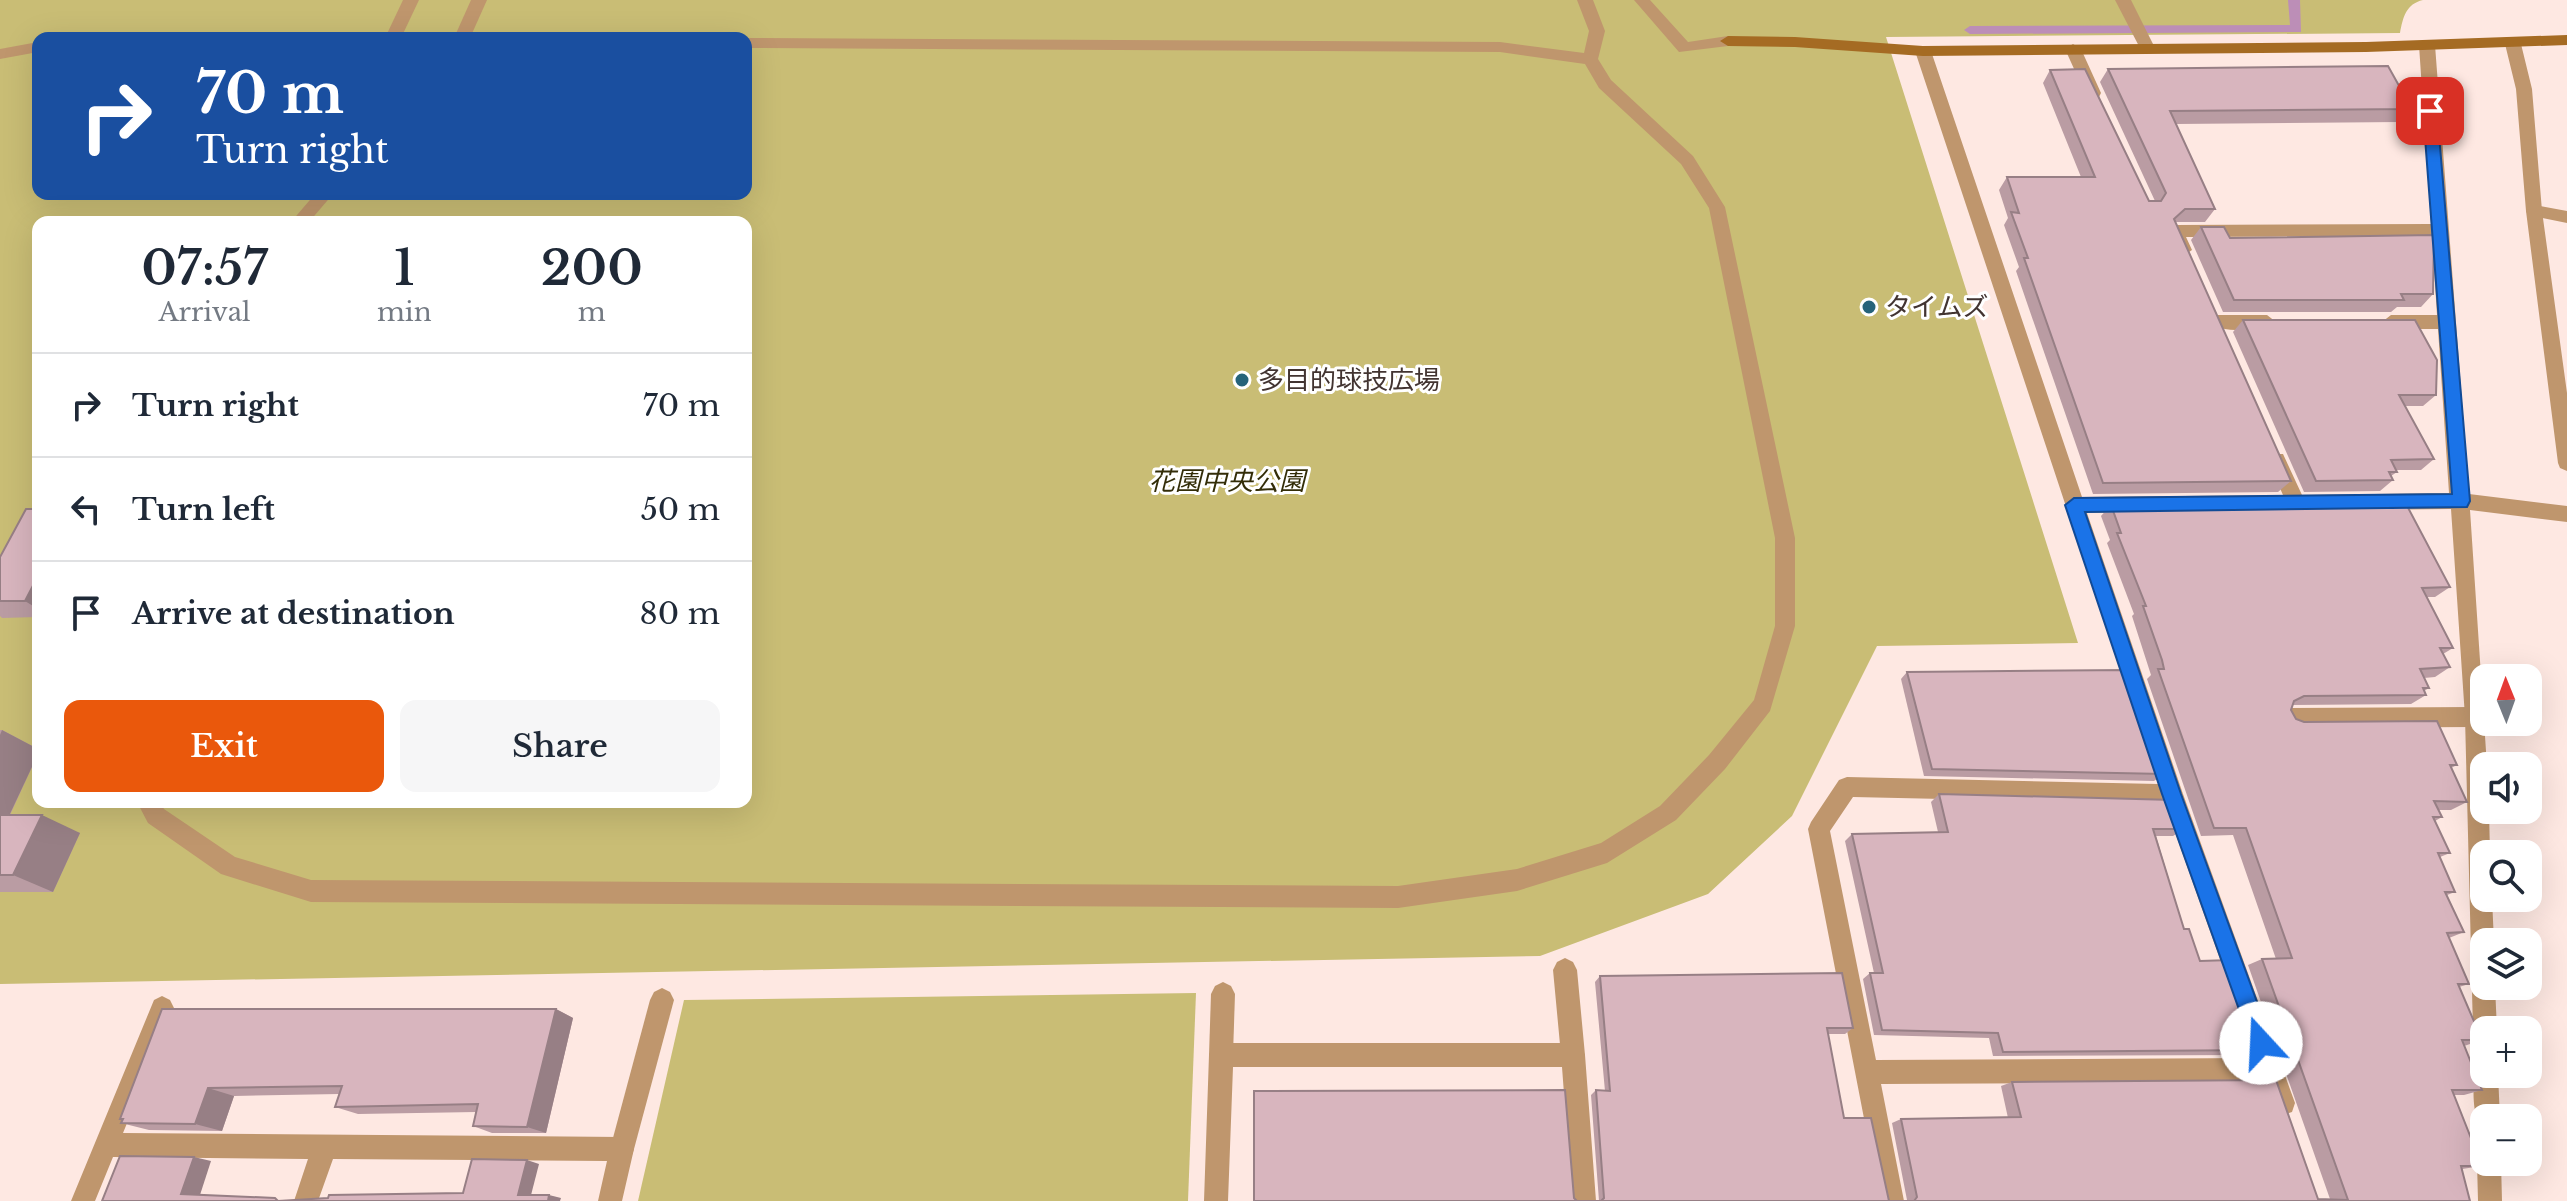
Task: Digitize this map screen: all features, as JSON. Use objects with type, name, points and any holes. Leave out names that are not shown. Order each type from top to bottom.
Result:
[{"type":"street","points":[[396,32],[411,0]]},
{"type":"street","points":[[465,32],[479,0]]},
{"type":"street","points":[[151,808],[156,816],[229,866],[311,891],[1398,897],[1517,880],[1607,852],[1668,813],[1717,762],[1763,704],[1785,626],[1785,538],[1717,207],[1687,160],[1605,84],[1590,59],[1597,31],[1585,0]]},
{"type":"street","points":[[1642,0],[1684,48],[1728,41],[1795,42],[1923,51],[2073,49],[2144,43],[2427,45],[2567,40]]},
{"type":"street","points":[[2123,0],[2144,43]]},
{"type":"street","points":[[752,43],[1500,47],[1590,59]]},
{"type":"street","points":[[2513,44],[2524,89],[2534,211],[2567,463]]},
{"type":"street","points":[[2427,45],[2472,664]]},
{"type":"street","points":[[0,54],[32,48]]},
{"type":"street","points":[[2073,49],[2100,107]]},
{"type":"street","points":[[1923,51],[2172,794],[2292,1128]]},
{"type":"street","points":[[305,216],[319,200]]},
{"type":"street","points":[[2534,211],[2567,217]]},
{"type":"street","points":[[2192,270],[2175,231],[2439,230]]},
{"type":"street","points":[[2216,322],[2293,322]]},
{"type":"street","points":[[2370,322],[2447,322]]},
{"type":"street","points":[[2271,447],[2296,502]]},
{"type":"street","points":[[2074,505],[2461,501],[2567,514]]},
{"type":"street","points":[[2291,718],[2470,717]]},
{"type":"street","points":[[2476,736],[2485,1016]]},
{"type":"street","points":[[1892,1201],[1819,829],[1847,787],[2172,794]]},
{"type":"street","points":[[1565,970],[1584,1201]]},
{"type":"street","points":[[1216,1201],[1223,994]]},
{"type":"street","points":[[610,1201],[662,1000]]},
{"type":"street","points":[[83,1201],[162,1008]]},
{"type":"street","points":[[1221,1055],[1573,1055]]},
{"type":"street","points":[[1869,1072],[2271,1070]]},
{"type":"street","points":[[108,1145],[622,1149]]},
{"type":"street","points":[[306,1201],[324,1149]]},
{"type":"street","points":[[2489,1176],[2490,1201]]},
{"type":"green space","name":"多目的球技広場","points":[[0,0],[2423,0],[2409,8],[2400,33],[1886,37],[2078,643],[1877,646],[1792,816],[1708,894],[1540,956],[0,984]]},
{"type":"green space","points":[[1196,993],[1188,1201],[638,1201],[684,1000]]},
{"type":"building","points":[[2388,66],[2412,109],[2170,111],[2215,209],[2185,209],[2174,219],[2291,481],[2103,483],[2024,258],[2028,258],[2011,212],[2019,213],[2007,177],[2095,177],[2050,70],[2085,69],[2149,201],[2161,201],[2166,193],[2108,69]]},
{"type":"building","points":[[2201,227],[2224,227],[2230,238],[2434,235],[2433,294],[2401,294],[2404,300],[2234,300]]},
{"type":"building","points":[[2243,320],[2415,320],[2437,360],[2436,395],[2399,395],[2434,459],[2391,460],[2397,472],[2389,472],[2393,480],[2316,481]]},
{"type":"building","points":[[2405,502],[2450,587],[2422,588],[2453,648],[2440,648],[2450,667],[2420,669],[2429,688],[2423,688],[2426,695],[2304,696],[2294,701],[2291,710],[2296,719],[2304,722],[2437,721],[2457,765],[2450,765],[2467,802],[2434,801],[2442,817],[2433,817],[2450,853],[2438,853],[2455,892],[2445,892],[2464,932],[2447,933],[2469,984],[2458,984],[2472,1016],[2470,1040],[2462,1040],[2470,1060],[2470,1088],[2482,1090],[2452,1090],[2470,1136],[2470,1166],[2461,1166],[2470,1201],[1914,1201],[1917,1197],[1901,1119],[2021,1117],[2012,1082],[2276,1080],[2318,1199],[2348,1200],[2262,959],[2292,958],[2246,828],[2214,828],[2158,669],[2164,669],[2162,660],[2143,606],[2146,606],[2117,533],[2121,533],[2111,505]]},
{"type":"building","points":[[26,509],[32,509],[32,588],[25,601],[0,601],[0,557]]},
{"type":"building","points":[[2129,670],[2164,774],[1932,769],[1907,672]]},
{"type":"building","points":[[1939,794],[2174,800],[2184,829],[2153,829],[2184,929],[2189,929],[2200,961],[2231,960],[2263,1050],[2003,1052],[1998,1033],[1882,1030],[1870,973],[1883,973],[1852,834],[1948,832]]},
{"type":"building","points":[[0,815],[42,815],[13,875],[0,875]]},
{"type":"building","points":[[1842,973],[1853,1028],[1827,1028],[1844,1118],[1871,1118],[1889,1201],[1601,1201],[1604,1198],[1596,1090],[1610,1091],[1600,976]]},
{"type":"building","points":[[162,1009],[556,1009],[527,1127],[473,1126],[478,1104],[335,1107],[342,1086],[208,1088],[195,1124],[121,1123]]},
{"type":"building","points":[[1565,1090],[1574,1198],[1577,1201],[1254,1201],[1254,1091]]},
{"type":"building","points":[[120,1156],[194,1157],[181,1194],[275,1198],[278,1201],[102,1201]]},
{"type":"building","points":[[472,1159],[527,1160],[518,1195],[549,1195],[548,1201],[278,1201],[328,1198],[329,1195],[463,1193]]},
{"type":"waterway","points":[[1970,30],[2297,29],[2294,0]]},
{"type":"place","name":"タイムズ","points":[[1869,307]]},
{"type":"place","name":"多目的球技広場","points":[[1242,380]]},
{"type":"route","points":[[2261,1043],[2074,505],[2461,501],[2430,111]]},
{"type":"park label","name":"花園中央公園","points":[[1227,481]]}]
